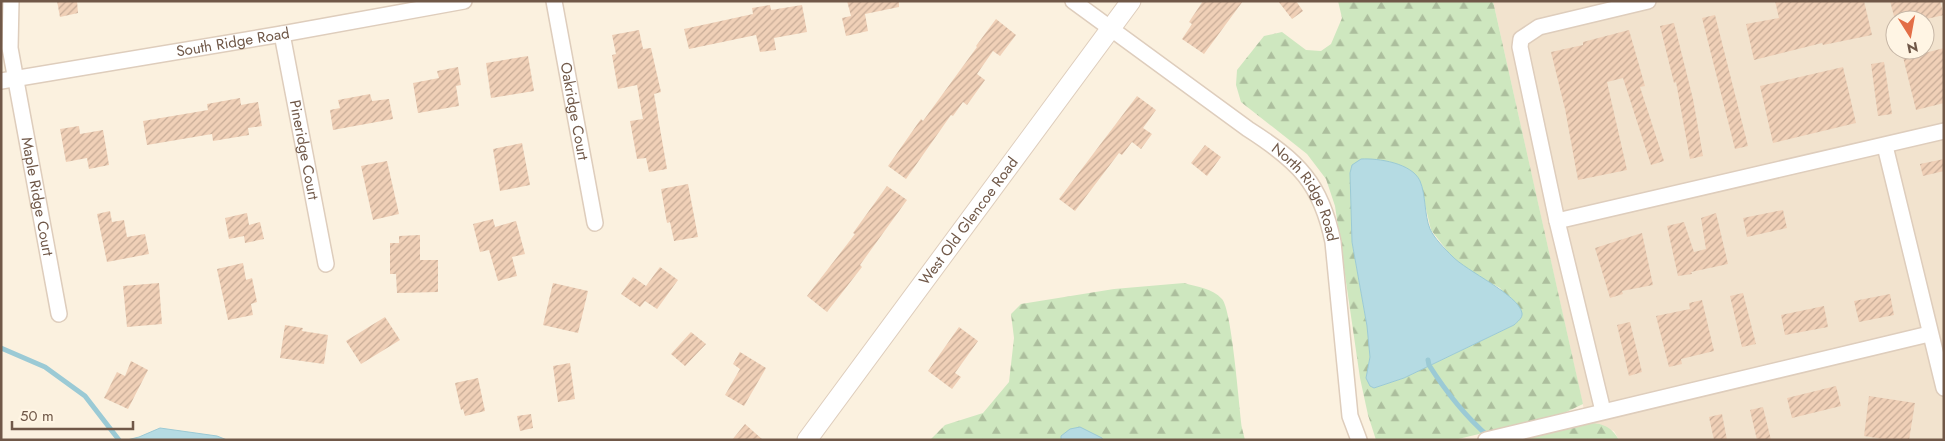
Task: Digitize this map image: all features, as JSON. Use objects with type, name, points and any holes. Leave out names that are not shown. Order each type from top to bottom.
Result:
[{"type":"street","name":"Maple Ridge Court","points":[[11,1],[8,80],[60,314]]},
{"type":"street","name":"South Ridge Road","points":[[8,80],[464,1]]},
{"type":"street","name":"Oakridge Court","points":[[554,1],[595,223]]},
{"type":"street","points":[[1073,1],[1110,27]]},
{"type":"street","name":"West Old Glencoe Road","points":[[808,440],[1110,27],[1131,1]]},
{"type":"street","points":[[1603,411],[1557,221],[1520,39],[1539,27],[1648,1]]},
{"type":"street","name":"North Ridge Road","points":[[1110,27],[1248,129],[1277,148],[1296,164],[1312,184],[1328,218],[1333,242],[1350,416],[1359,440]]},
{"type":"street","name":"Pineridge Court","points":[[282,34],[326,264]]},
{"type":"street","points":[[1557,221],[1944,131]]},
{"type":"street","points":[[1885,146],[1929,334],[1944,388]]},
{"type":"street","points":[[1486,440],[1929,334]]},
{"type":"shaded area","points":[[1493,1],[1944,1],[1944,440],[1619,440],[1614,431],[1587,423]]},
{"type":"green space","points":[[1338,1],[1493,1],[1583,404],[1562,414],[1454,440],[1376,440],[1360,378],[1335,206],[1326,179],[1307,154],[1241,102],[1236,85],[1237,70],[1264,36],[1282,32],[1306,50],[1321,51],[1331,44],[1342,18]],"holes":[[[1352,166],[1419,179],[1431,230],[1452,257],[1472,273],[1500,288],[1521,317],[1514,325],[1404,378],[1374,388],[1366,378],[1370,357],[1367,326],[1352,242],[1350,173]]]},
{"type":"green space","points":[[1184,283],[1214,292],[1222,299],[1226,307],[1245,440],[930,440],[945,425],[983,413],[1009,382],[1014,338],[1011,314],[1021,304],[1114,289]]},
{"type":"green space","points":[[1587,423],[1606,426],[1613,431],[1619,440],[1517,440]]},
{"type":"water","points":[[1361,159],[1376,159],[1394,163],[1410,170],[1416,175],[1422,186],[1428,223],[1437,240],[1459,262],[1512,299],[1519,306],[1522,313],[1521,318],[1514,325],[1404,378],[1374,388],[1370,386],[1366,378],[1370,357],[1367,326],[1352,242],[1350,173],[1352,165]]},
{"type":"water","points":[[1080,427],[1103,440],[1061,440],[1061,436],[1070,429]]},
{"type":"water","points":[[160,428],[217,436],[227,440],[127,440]]},
{"type":"building","points":[[57,1],[77,1],[78,13],[60,17]]},
{"type":"building","points":[[847,1],[899,1],[899,7],[865,14],[868,31],[846,36],[842,18],[851,16]]},
{"type":"building","points":[[1203,1],[1243,1],[1204,54],[1182,39],[1192,24],[1189,22]]},
{"type":"building","points":[[1278,1],[1296,1],[1303,11],[1292,19]]},
{"type":"building","points":[[1775,1],[1864,1],[1872,35],[1823,45],[1822,43],[1754,60],[1746,24],[1779,18]]},
{"type":"building","points":[[1890,1],[1940,1],[1944,15],[1935,17],[1935,10],[1892,10]]},
{"type":"building","points":[[770,5],[771,10],[802,5],[807,32],[774,38],[776,50],[760,52],[756,35],[689,49],[684,29],[753,14],[752,8]]},
{"type":"building","points":[[1715,15],[1748,146],[1735,149],[1702,18]]},
{"type":"building","points":[[996,19],[1016,35],[1000,56],[993,51],[977,74],[985,80],[967,105],[963,102],[953,116],[951,115],[906,179],[888,166],[921,119],[923,121]]},
{"type":"building","points":[[1674,23],[1693,99],[1703,156],[1690,159],[1676,82],[1674,83],[1660,26]]},
{"type":"building","points":[[639,30],[643,49],[651,48],[661,92],[654,94],[667,169],[649,172],[646,158],[637,159],[630,121],[643,119],[637,85],[618,89],[612,55],[616,54],[612,35]]},
{"type":"building","points":[[1629,30],[1645,86],[1640,87],[1664,161],[1651,165],[1623,78],[1607,82],[1627,170],[1578,180],[1565,109],[1551,52],[1583,45],[1583,42]]},
{"type":"building","points":[[1944,48],[1944,103],[1916,110],[1904,60],[1935,60],[1935,50]]},
{"type":"building","points":[[528,56],[534,91],[491,98],[486,63]]},
{"type":"building","points":[[1884,62],[1892,114],[1878,116],[1871,64]]},
{"type":"building","points":[[458,67],[461,85],[456,86],[459,106],[418,113],[413,83],[439,78],[437,71]]},
{"type":"building","points":[[1843,67],[1856,123],[1773,143],[1760,86]]},
{"type":"building","points":[[370,94],[372,101],[389,99],[393,119],[333,130],[330,110],[340,108],[338,100]]},
{"type":"building","points":[[1137,96],[1156,110],[1143,128],[1152,134],[1141,149],[1132,142],[1122,155],[1119,153],[1075,211],[1059,199]]},
{"type":"building","points":[[240,98],[241,105],[258,102],[262,126],[248,128],[249,135],[213,141],[212,134],[147,145],[143,121],[208,110],[207,104]]},
{"type":"building","points":[[79,126],[80,134],[103,130],[109,165],[89,169],[87,158],[66,162],[60,129]]},
{"type":"building","points":[[522,143],[530,185],[500,191],[493,149]]},
{"type":"building","points":[[1205,145],[1221,157],[1207,176],[1191,163]]},
{"type":"building","points":[[1944,159],[1944,171],[1923,176],[1920,164]]},
{"type":"building","points":[[387,161],[399,214],[373,220],[361,166]]},
{"type":"building","points":[[688,184],[698,237],[674,241],[670,222],[667,223],[661,189]]},
{"type":"building","points":[[887,186],[907,200],[860,265],[862,267],[827,312],[807,296],[855,234],[853,233]]},
{"type":"building","points":[[1783,210],[1787,228],[1747,237],[1743,218]]},
{"type":"building","points":[[110,211],[112,222],[124,220],[127,237],[145,234],[149,254],[107,262],[97,214]]},
{"type":"building","points":[[247,213],[249,225],[260,222],[264,239],[245,243],[244,236],[229,239],[225,218]]},
{"type":"building","points":[[1716,213],[1728,264],[1678,276],[1667,226],[1684,222],[1694,252],[1706,249],[1701,218]]},
{"type":"building","points":[[493,219],[495,227],[516,221],[525,254],[512,257],[517,276],[498,281],[489,250],[480,252],[473,224]]},
{"type":"building","points":[[1642,233],[1653,285],[1622,291],[1623,294],[1610,298],[1595,248]]},
{"type":"building","points":[[420,235],[420,260],[438,260],[438,292],[397,293],[396,274],[390,274],[390,243],[399,243],[399,236]]},
{"type":"building","points":[[243,263],[246,280],[252,278],[257,302],[251,304],[253,315],[228,320],[217,269]]},
{"type":"building","points":[[660,267],[678,280],[657,309],[645,301],[640,307],[621,294],[633,277],[646,286]]},
{"type":"building","points":[[159,283],[162,324],[127,327],[123,286]]},
{"type":"building","points":[[553,283],[588,291],[578,333],[543,325]]},
{"type":"building","points":[[1743,293],[1756,344],[1742,347],[1730,296]]},
{"type":"building","points":[[1890,294],[1894,315],[1859,322],[1854,301]]},
{"type":"building","points":[[1702,300],[1714,351],[1681,359],[1682,364],[1669,367],[1656,316],[1690,309],[1689,303]]},
{"type":"building","points":[[1824,306],[1828,327],[1785,335],[1781,315]]},
{"type":"building","points":[[385,317],[400,340],[361,364],[346,341]]},
{"type":"building","points":[[1630,322],[1642,372],[1629,376],[1617,325]]},
{"type":"building","points":[[285,325],[303,328],[302,331],[328,335],[324,364],[280,358]]},
{"type":"building","points":[[959,327],[978,341],[955,373],[961,377],[952,389],[928,371]]},
{"type":"building","points":[[691,332],[706,344],[685,366],[671,354]]},
{"type":"building","points":[[740,352],[766,368],[744,406],[725,395],[740,369],[733,364]]},
{"type":"building","points":[[131,361],[148,370],[128,409],[104,398],[117,372],[125,376]]},
{"type":"building","points":[[570,363],[575,399],[558,402],[553,366]]},
{"type":"building","points":[[478,378],[485,411],[465,416],[463,409],[461,410],[455,383]]},
{"type":"building","points":[[1836,386],[1841,406],[1792,418],[1787,398]]},
{"type":"building","points":[[1869,396],[1915,403],[1909,440],[1890,440],[1864,436]]},
{"type":"building","points":[[1763,407],[1771,440],[1757,440],[1750,410]]},
{"type":"building","points":[[531,414],[533,428],[520,431],[517,416]]},
{"type":"building","points":[[1722,414],[1727,440],[1714,440],[1709,417]]},
{"type":"building","points":[[745,424],[763,440],[732,440]]},
{"type":"waterway","points":[[1,348],[45,367],[85,396],[119,440]]},
{"type":"waterway","points":[[1428,360],[1429,365],[1449,394],[1472,421],[1489,437]]}]
